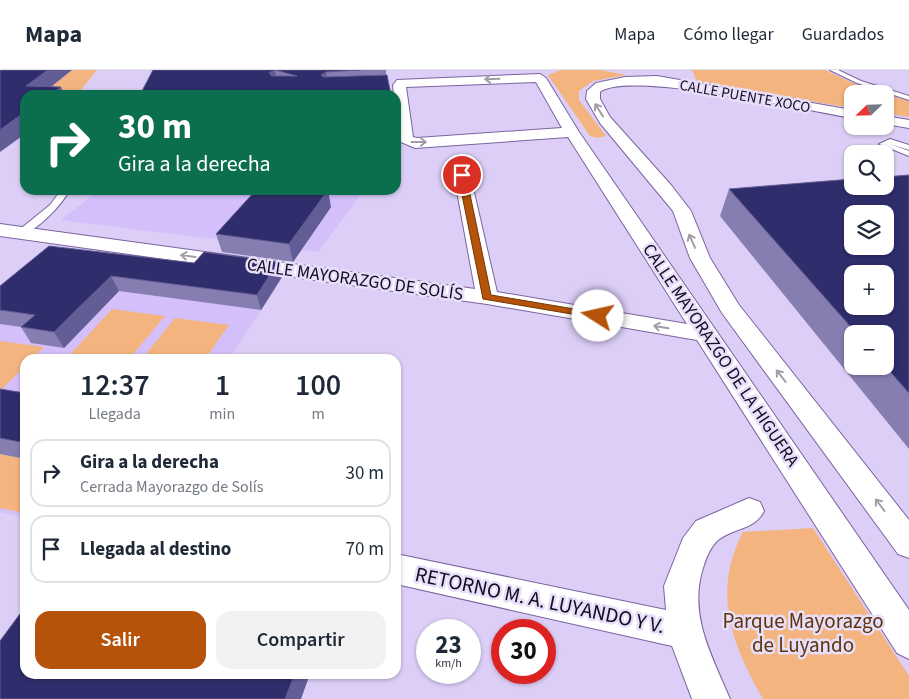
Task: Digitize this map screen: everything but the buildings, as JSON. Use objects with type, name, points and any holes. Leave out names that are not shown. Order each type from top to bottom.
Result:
[{"type":"street","name":"CALLE PUENTE XOCO","points":[[608,70],[844,113]]},
{"type":"street","points":[[396,90],[399,85],[409,82],[543,74]]},
{"type":"street","name":"CALLE MAYORAZGO DE LA HIGUERA","points":[[543,74],[572,132],[709,335],[909,640]]},
{"type":"street","points":[[672,83],[642,79],[615,82],[597,89],[594,92],[593,100],[604,119],[673,198],[682,212],[700,258],[730,308],[909,544]]},
{"type":"street","points":[[401,117],[406,139],[409,142],[572,132]]},
{"type":"street","points":[[894,122],[909,124]]},
{"type":"street","points":[[462,175],[487,297]]},
{"type":"street","name":"CALLE MAYORAZGO DE SOLÍS","points":[[0,230],[487,297],[709,335]]},
{"type":"street","name":"RETORNO M. A. LUYANDO Y V.","points":[[710,699],[684,631],[681,586],[694,548],[707,531],[749,511]]},
{"type":"street","name":"RETORNO M. A. LUYANDO Y V.","points":[[401,570],[684,631]]},
{"type":"lane","points":[[833,70],[859,82],[909,98]]},
{"type":"lane","points":[[909,148],[890,141],[883,144],[909,154]]},
{"type":"lane","points":[[22,232],[52,208],[62,195]]},
{"type":"shaded area","points":[[93,195],[360,195],[318,252],[61,220]]},
{"type":"shaded area","points":[[34,258],[276,288],[232,354],[20,354],[20,516],[0,512],[0,287]]},
{"type":"green space","points":[[72,70],[97,70],[81,90],[47,90]]},
{"type":"green space","points":[[561,70],[601,70],[626,75],[593,81],[579,91],[579,100],[606,136],[597,138],[590,136],[548,75]]},
{"type":"green space","points":[[692,70],[825,70],[857,85],[844,85],[844,107],[697,82]]},
{"type":"green space","points":[[894,97],[909,101],[909,117],[894,114]]},
{"type":"green space","points":[[112,309],[165,316],[133,354],[71,354]]},
{"type":"green space","points":[[175,318],[229,325],[209,354],[146,354]]},
{"type":"green space","points":[[0,341],[44,347],[38,354],[20,354],[20,371],[0,391]]},
{"type":"green space","points":[[0,454],[20,458],[20,512],[0,508]]},
{"type":"green space","name":"Parque Mayorazgo de Luyando","points":[[813,528],[909,676],[909,699],[763,699],[742,658],[734,638],[729,617],[727,596],[734,554],[743,532]]},
{"type":"route","points":[[462,175],[487,297],[598,316]]}]
